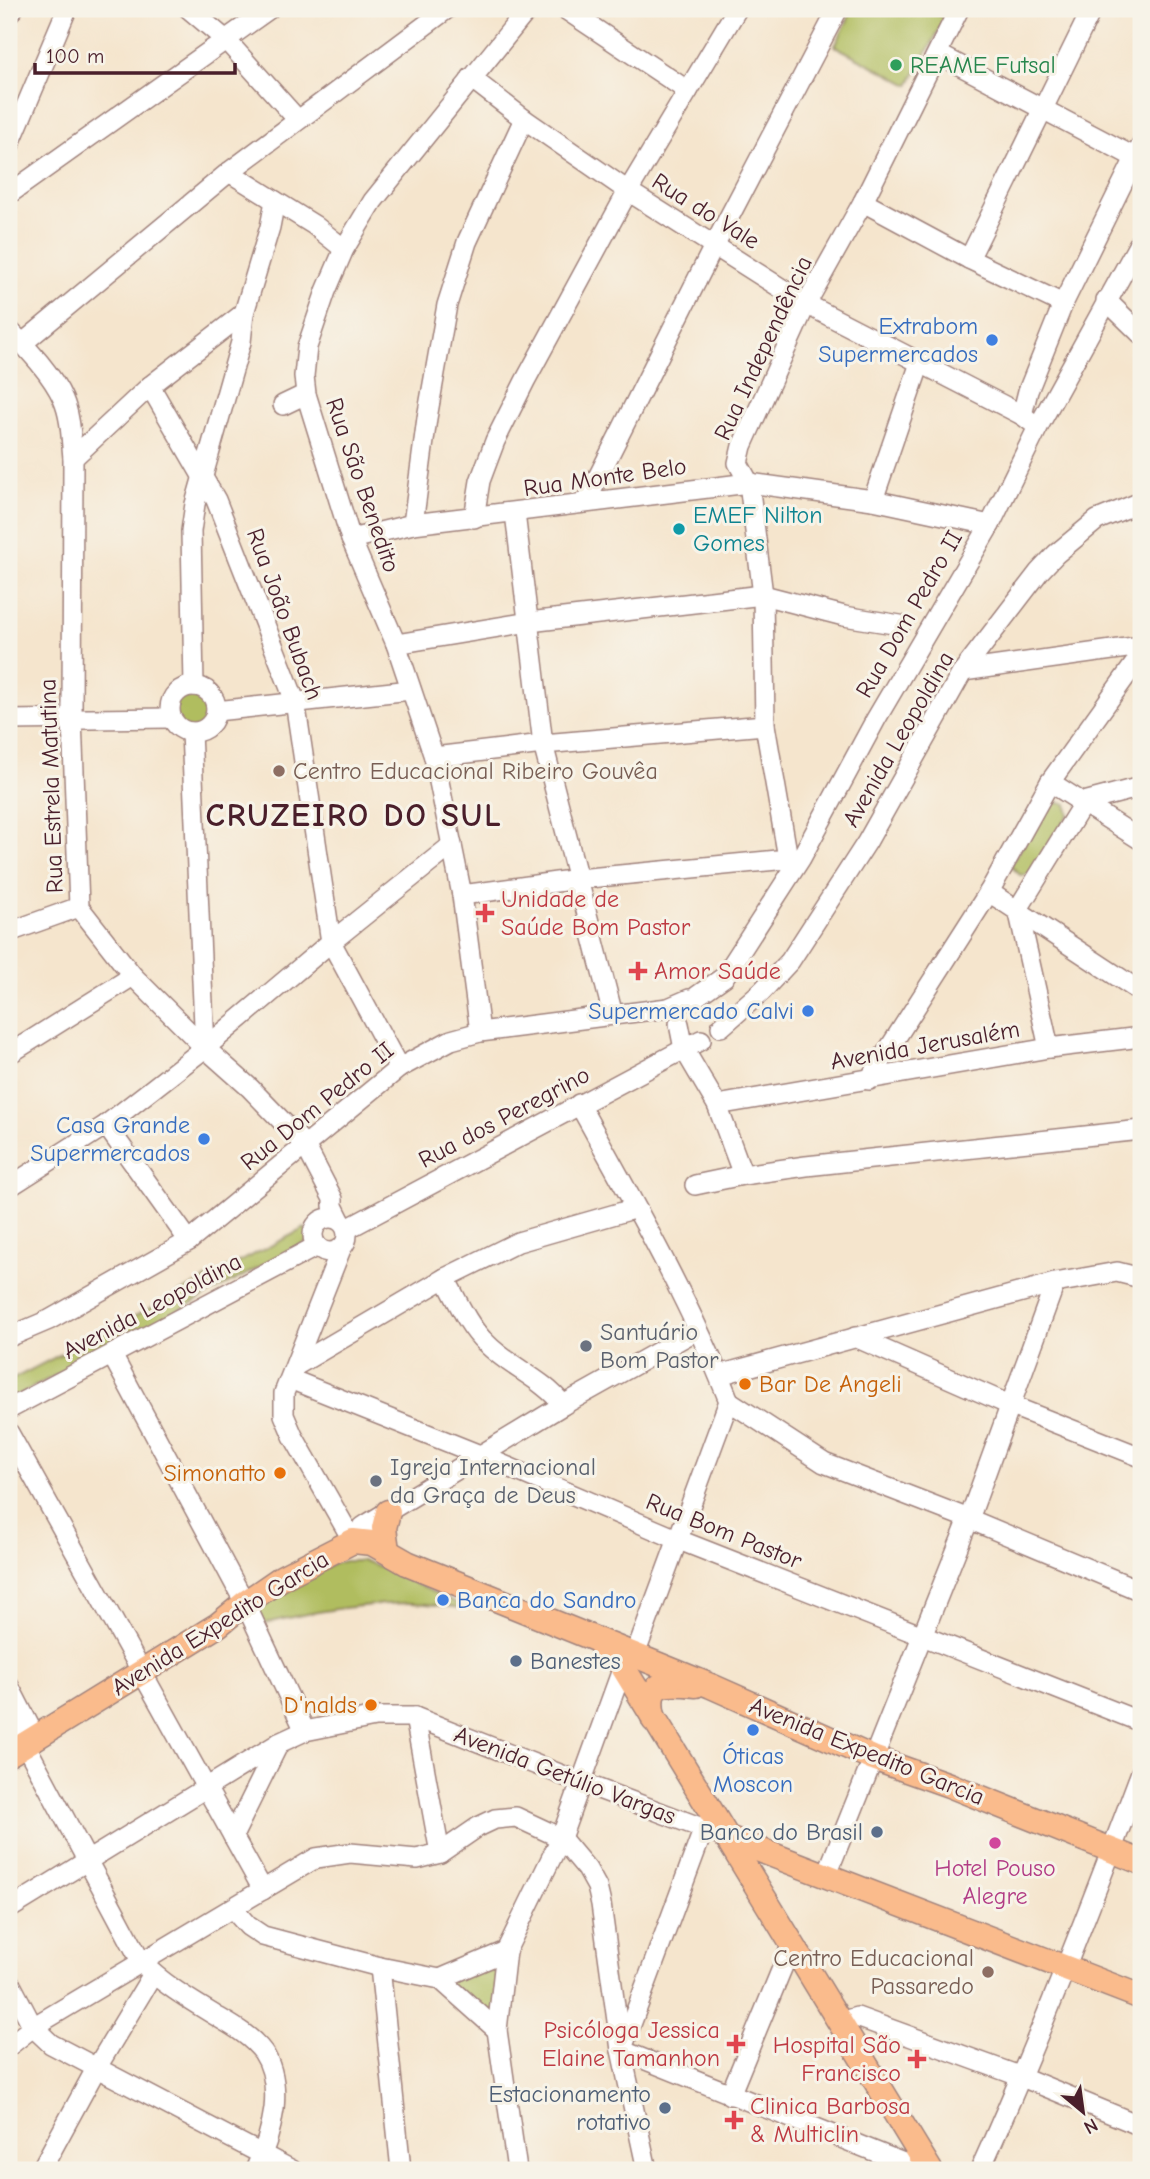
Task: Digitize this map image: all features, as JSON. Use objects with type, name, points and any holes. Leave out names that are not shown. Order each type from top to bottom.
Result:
[{"type":"main road","points":[[387,1550],[384,1528],[388,1512]]},
{"type":"main road","name":"Avenida Expedito Garcia","points":[[23,1745],[218,1625],[245,1603],[294,1571],[355,1540],[387,1550],[407,1563],[592,1639],[629,1661],[711,1686],[873,1758],[949,1785],[1141,1862]]},
{"type":"main road","points":[[629,1661],[654,1720],[715,1832],[792,1944],[930,2170]]},
{"type":"main road","points":[[654,1720],[649,1701],[658,1688],[674,1683],[711,1686]]},
{"type":"main road","name":"Avenida Getúlio Vargas","points":[[715,1832],[1141,1997]]},
{"type":"street","points":[[9,13],[13,9]]},
{"type":"street","points":[[9,146],[68,9]]},
{"type":"street","points":[[190,9],[227,41],[298,120]]},
{"type":"street","points":[[9,194],[269,9]]},
{"type":"street","points":[[16,337],[229,172],[447,9]]},
{"type":"street","name":"Rua São Benedito","points":[[480,1032],[462,895],[434,757],[396,644],[351,539],[306,394],[304,376],[307,347],[326,291],[344,249],[373,201],[528,9]]},
{"type":"street","points":[[565,9],[688,92]]},
{"type":"street","points":[[474,518],[480,481],[495,441],[628,191],[737,9]]},
{"type":"street","points":[[586,502],[715,244],[838,9]]},
{"type":"street","name":"Rua Independência","points":[[794,858],[765,725],[763,595],[749,483],[738,463],[742,446],[806,304],[863,202],[959,9]]},
{"type":"street","points":[[969,259],[1092,9]]},
{"type":"street","points":[[938,54],[1042,108],[1138,151],[1063,304],[1028,391],[1022,415]]},
{"type":"street","name":"Rua do Vale","points":[[471,78],[524,119],[628,191],[806,304],[1022,415],[1038,427]]},
{"type":"street","points":[[413,524],[447,305],[467,242],[524,119]]},
{"type":"street","points":[[229,172],[314,225],[344,249]]},
{"type":"street","points":[[194,685],[191,531],[202,475],[212,451],[241,342],[244,313],[270,227],[275,201]]},
{"type":"street","points":[[863,202],[969,259],[1063,304]]},
{"type":"street","name":"Rua Dom Pedro II","points":[[9,1337],[49,1320],[189,1241],[399,1068],[452,1040],[480,1032],[668,1007],[693,998],[724,976],[990,525],[1038,427],[1141,240]]},
{"type":"street","points":[[1106,300],[1141,334]]},
{"type":"street","points":[[73,458],[150,386],[244,313]]},
{"type":"street","name":"Rua Estrela Matutina","points":[[16,337],[62,398],[70,423],[73,458],[72,718],[79,907],[133,976],[205,1048],[250,1088],[305,1145],[333,1199],[336,1218]]},
{"type":"street","points":[[873,500],[920,363]]},
{"type":"street","name":"Rua João Bubach","points":[[150,386],[202,475],[226,524],[295,701],[331,942],[399,1068]]},
{"type":"street","points":[[283,405],[306,394]]},
{"type":"street","name":"Rua Monte Belo","points":[[351,539],[413,524],[749,483],[873,500],[990,525]]},
{"type":"street","name":"Avenida Leopoldina","points":[[721,1027],[762,992],[790,961],[867,842],[963,671],[1039,572],[1097,520],[1141,502]]},
{"type":"street","points":[[515,513],[543,744],[613,1015]]},
{"type":"street","points":[[396,644],[529,622],[763,595],[844,616],[900,625]]},
{"type":"street","points":[[963,671],[1141,646]]},
{"type":"street","points":[[869,1080],[989,892],[1050,782],[1141,655]]},
{"type":"street","points":[[194,685],[210,694],[216,711],[207,727],[191,732],[179,728],[171,718],[169,707],[173,696],[183,687],[194,685]]},
{"type":"street","points":[[216,711],[411,690]]},
{"type":"street","points":[[9,720],[171,718]]},
{"type":"street","points":[[434,757],[543,744],[765,725]]},
{"type":"street","points":[[191,732],[205,1048]]},
{"type":"street","points":[[1050,782],[1141,840]]},
{"type":"street","points":[[1049,1048],[1018,909],[1084,802],[1141,787]]},
{"type":"street","points":[[9,1187],[106,1125],[205,1048],[452,845]]},
{"type":"street","points":[[462,895],[578,879],[794,858]]},
{"type":"street","points":[[989,892],[1141,992]]},
{"type":"street","points":[[9,932],[79,907]]},
{"type":"street","points":[[9,1054],[133,976]]},
{"type":"street","points":[[693,1044],[713,1037],[721,1027],[723,1015],[718,1003],[708,997],[693,998],[679,1012],[679,1024],[693,1044],[743,1175]]},
{"type":"street","name":"Avenida Jerusalém","points":[[717,1105],[1049,1048],[1141,1037]]},
{"type":"street","name":"Rua dos Peregrino","points":[[336,1218],[579,1104],[693,1044]]},
{"type":"street","points":[[579,1104],[638,1211],[729,1401],[824,1463],[970,1519],[1141,1591]]},
{"type":"street","points":[[106,1125],[189,1241]]},
{"type":"street","points":[[695,1185],[743,1175],[1141,1130]]},
{"type":"street","points":[[293,1372],[445,1279],[518,1242],[634,1209],[638,1211]]},
{"type":"street","points":[[341,1249],[324,1251],[317,1246],[314,1231],[336,1218],[348,1236],[284,1392],[285,1415],[293,1436],[355,1540],[363,1527],[480,1455],[697,1330]]},
{"type":"street","name":"Avenida Leopoldina","points":[[9,1409],[317,1246]]},
{"type":"street","points":[[719,1376],[1055,1283],[1117,1272],[1141,1278]]},
{"type":"street","points":[[445,1279],[472,1326],[486,1344],[553,1393],[563,1405]]},
{"type":"street","points":[[827,1874],[970,1519],[1055,1283]]},
{"type":"street","points":[[855,1337],[1012,1406],[1141,1457]]},
{"type":"street","points":[[112,1355],[245,1603],[305,1731]]},
{"type":"street","name":"Rua Bom Pastor","points":[[293,1372],[679,1540],[1141,1722]]},
{"type":"street","points":[[517,2170],[497,2031],[506,1951],[561,1838],[580,1782],[679,1540],[729,1401]]},
{"type":"street","points":[[9,1433],[264,1890]]},
{"type":"street","points":[[9,1686],[23,1745]]},
{"type":"street","points":[[9,1714],[23,1745],[92,1857],[149,1965],[176,1992],[246,2035],[263,2052],[274,2075],[275,2103],[271,2128],[259,2162]]},
{"type":"street","name":"Avenida Getúlio Vargas","points":[[9,1909],[279,1743],[305,1731],[375,1717],[415,1717],[715,1832]]},
{"type":"street","points":[[415,1717],[440,1853]]},
{"type":"street","points":[[233,1836],[279,1743]]},
{"type":"street","points":[[980,2170],[1023,2077],[1141,1772]]},
{"type":"street","points":[[9,2046],[33,2027],[149,1965],[316,1858],[350,1853],[417,1859],[440,1853],[478,1827],[495,1819],[516,1818],[561,1838],[587,1869],[597,1887],[621,2050],[646,2170]]},
{"type":"street","points":[[621,2050],[715,1832]]},
{"type":"street","points":[[233,1909],[247,1926],[264,1936],[380,1967],[440,1979],[497,2031]]},
{"type":"street","points":[[730,2095],[792,1944]]},
{"type":"street","points":[[440,1979],[506,1951]]},
{"type":"street","points":[[41,2170],[149,1965]]},
{"type":"street","points":[[380,1967],[401,2170]]},
{"type":"street","points":[[9,1981],[33,2027],[51,2044],[97,2067],[259,2162],[292,2170]]},
{"type":"street","points":[[846,2034],[846,2025],[850,2019],[857,2017],[1023,2077],[1141,2126]]},
{"type":"street","points":[[621,2050],[921,2170]]},
{"type":"green space","name":"REAME Futsal","points":[[853,9],[927,9],[945,19],[909,85],[835,46]]},
{"type":"green space","points":[[193,686],[209,693],[216,709],[209,725],[193,732],[177,725],[170,709],[177,693]]},
{"type":"green space","points":[[1051,802],[1066,804],[1069,814],[1030,874],[1020,875],[1010,865]]},
{"type":"green space","points":[[305,1228],[311,1240],[9,1400],[9,1381]]},
{"type":"green space","points":[[345,1561],[364,1561],[376,1565],[469,1609],[416,1603],[371,1605],[259,1625],[253,1614],[263,1606],[320,1569]]},
{"type":"green space","points":[[506,1951],[497,2030],[440,1979]]},
{"type":"place","name":"REAME Futsal","points":[[896,65]]},
{"type":"place","name":"Extrabom Supermercados","points":[[992,340]]},
{"type":"place","name":"EMEF Nilton Gomes","points":[[679,529]]},
{"type":"place","name":"Centro Educacional Ribeiro Gouvêa","points":[[279,771]]},
{"type":"place","name":"Unidade de Saúde Bom Pastor","points":[[485,913]]},
{"type":"place","name":"Amor Saúde","points":[[638,971]]},
{"type":"place","name":"Supermercado Calvi","points":[[808,1011]]},
{"type":"place","name":"Casa Grande Supermercados","points":[[204,1139]]},
{"type":"place","name":"Santuário Bom Pastor","points":[[586,1346]]},
{"type":"place","name":"Bar De Angeli","points":[[745,1384]]},
{"type":"place","name":"Simonatto","points":[[280,1473]]},
{"type":"place","name":"Igreja Internacional da Graça de Deus","points":[[376,1481]]},
{"type":"place","name":"Banca do Sandro","points":[[443,1600]]},
{"type":"place","name":"Banestes","points":[[516,1661]]},
{"type":"place","name":"D'nalds","points":[[371,1705]]},
{"type":"place","name":"Óticas Moscon","points":[[753,1730]]},
{"type":"place","name":"Banco do Brasil","points":[[877,1832]]},
{"type":"place","name":"Hotel Pouso Alegre","points":[[995,1843]]},
{"type":"place","name":"Centro Educacional Passaredo","points":[[988,1972]]},
{"type":"place","name":"Psicóloga Jessica Elaine Tamanhon","points":[[736,2044]]},
{"type":"place","name":"Hospital São Francisco","points":[[917,2059]]},
{"type":"place","name":"Estacionamento rotativo","points":[[665,2108]]},
{"type":"place","name":"Clinica Barbosa & Multiclin","points":[[734,2120]]},
{"type":"district","name":"CRUZEIRO DO SUL","points":[[354,815]]}]
